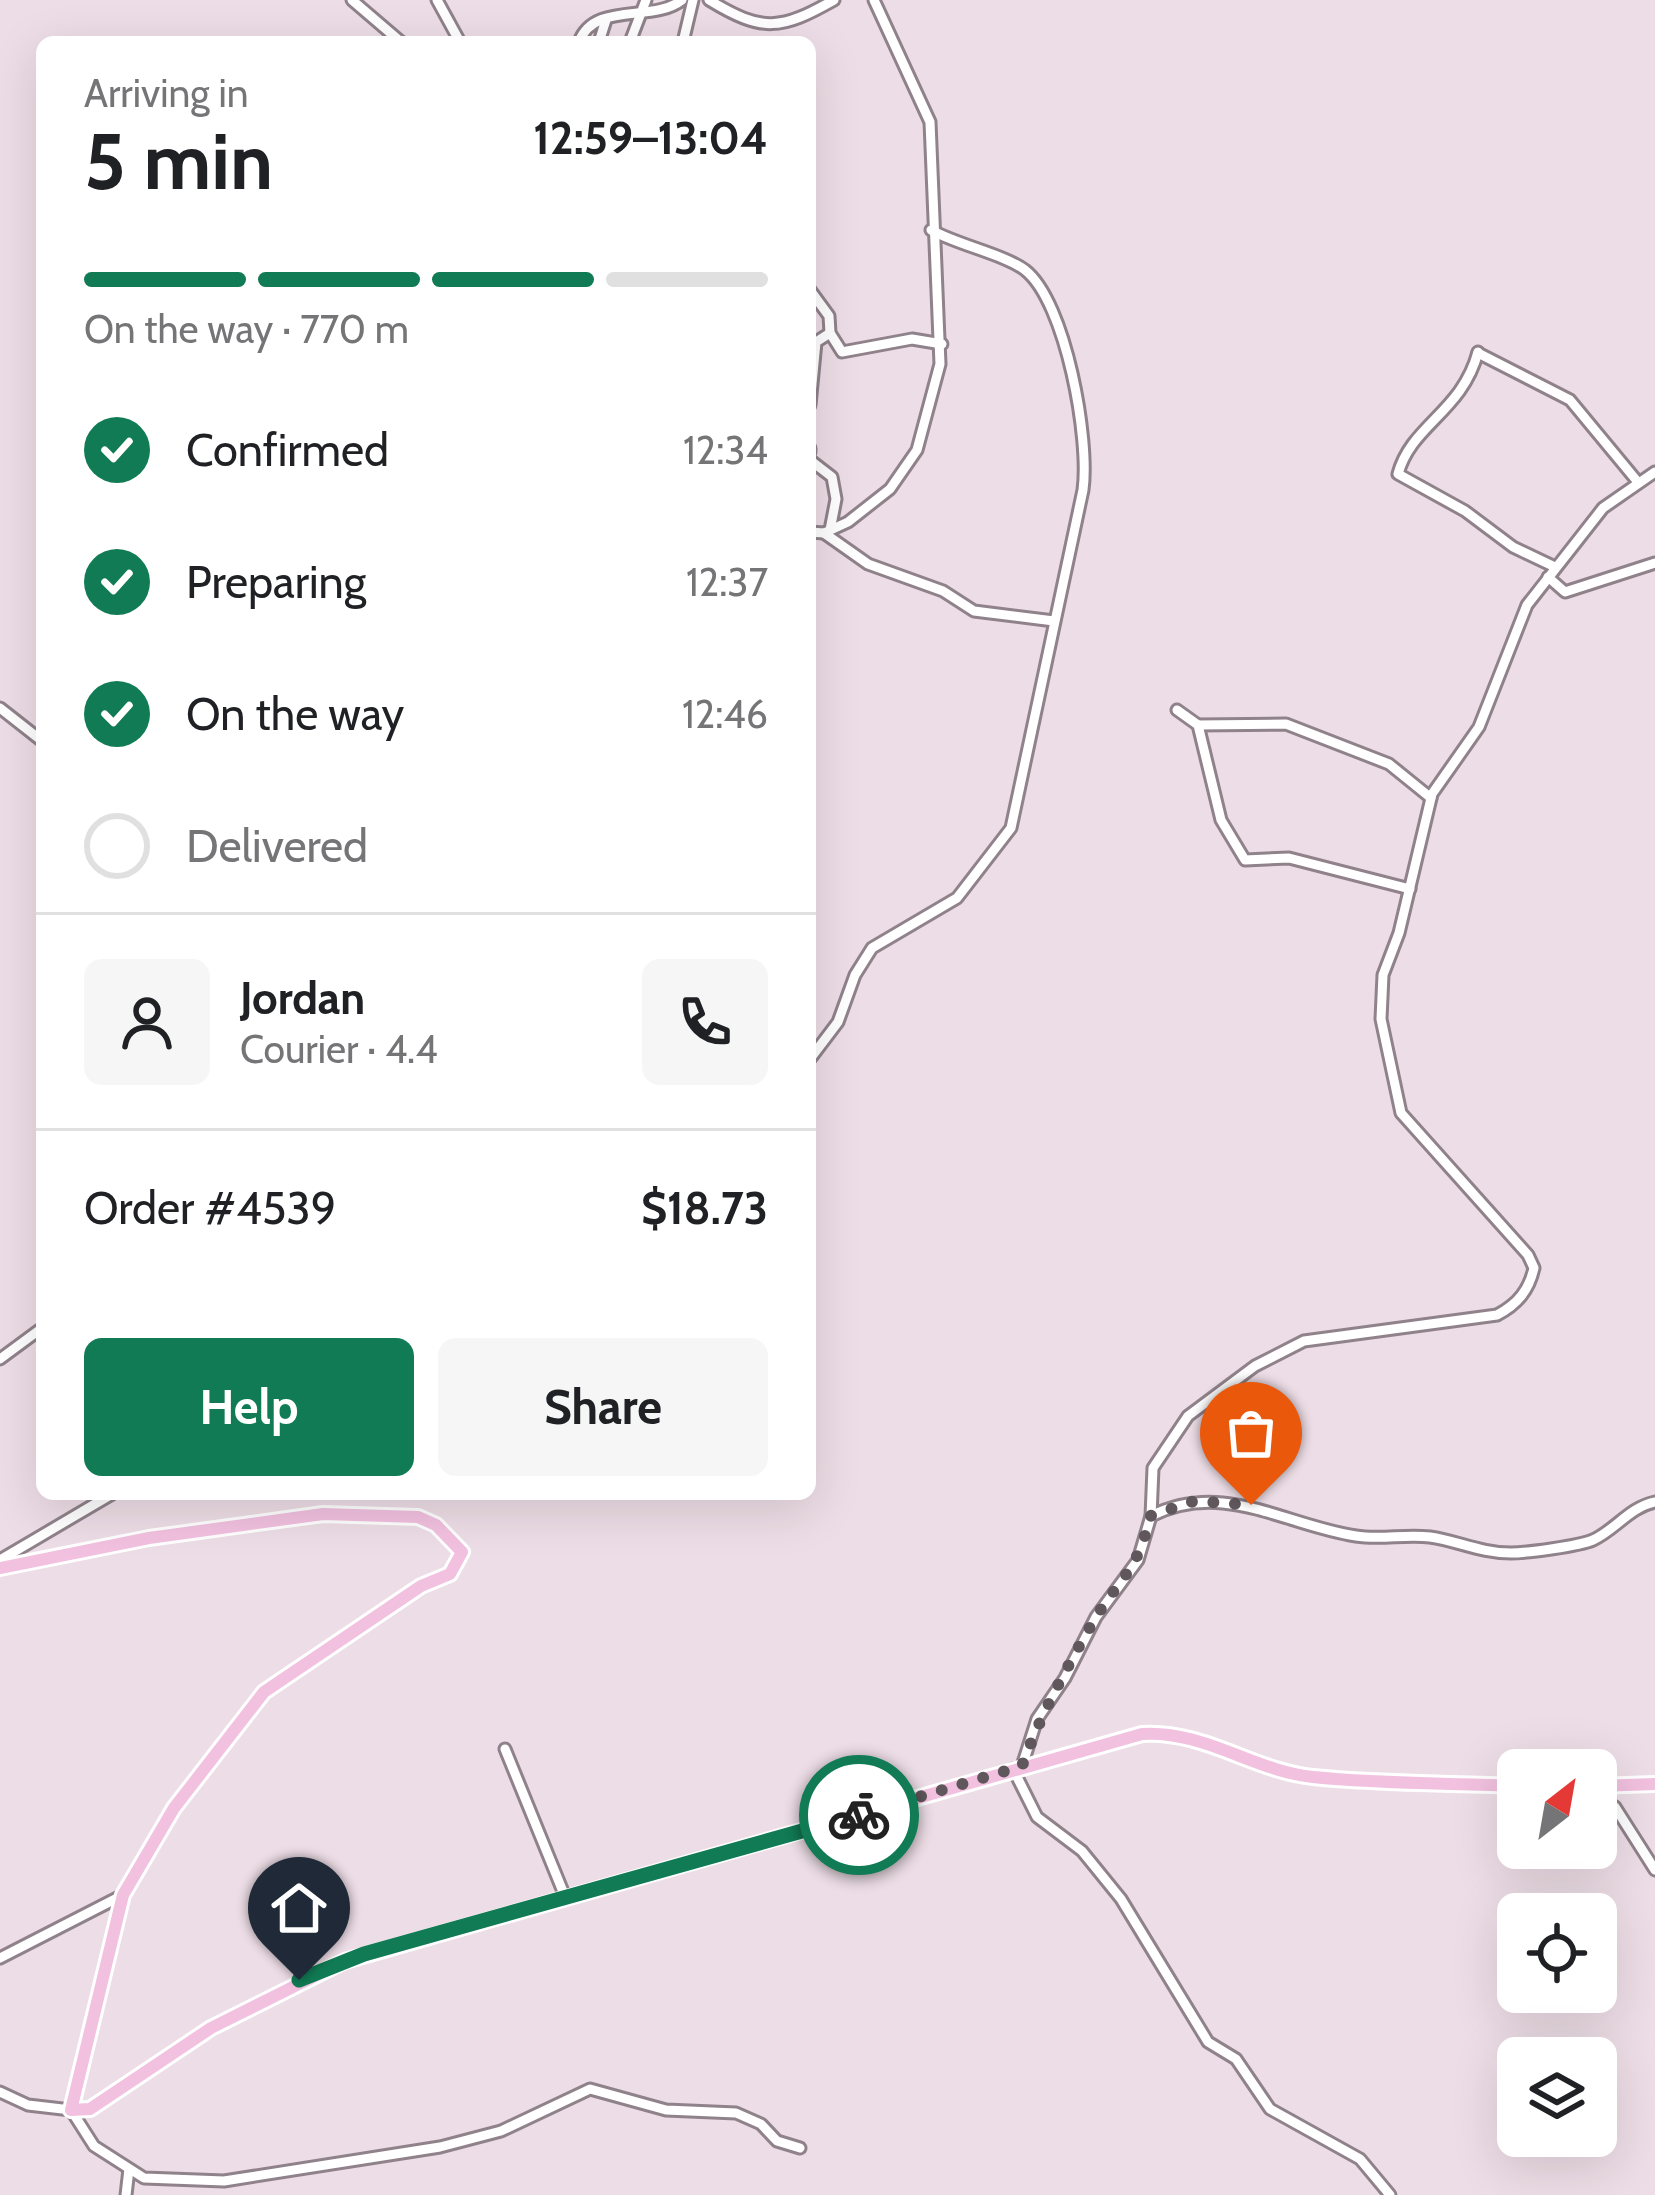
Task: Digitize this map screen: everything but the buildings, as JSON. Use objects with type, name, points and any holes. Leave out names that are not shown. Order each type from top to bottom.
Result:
[{"type":"main road","points":[[0,1564],[323,1514],[418,1517],[436,1525],[462,1552],[450,1574],[422,1586],[265,1693],[194,1779],[122,1895],[71,2110],[90,2110],[211,2028],[316,1972],[1017,1767],[1159,1733],[1179,1734],[1309,1777],[1497,1786]]},
{"type":"main road","points":[[1617,1788],[1655,1784]]},
{"type":"street","points":[[352,0],[394,36]]},
{"type":"street","points":[[436,0],[457,36]]},
{"type":"street","points":[[632,36],[646,0]]},
{"type":"street","points":[[582,36],[586,26],[642,13],[661,14],[682,0]]},
{"type":"street","points":[[684,36],[693,0]]},
{"type":"street","points":[[709,0],[741,19],[772,25],[807,18],[834,0]]},
{"type":"street","points":[[816,532],[827,532],[890,490],[917,450],[942,344],[931,230],[931,122],[874,0]]},
{"type":"street","points":[[601,36],[606,20]]},
{"type":"street","points":[[816,1051],[838,1022],[855,975],[872,948],[957,898],[1010,828],[1086,472],[1078,386],[1031,277],[1022,268],[931,230]]},
{"type":"street","points":[[816,298],[830,316],[830,333],[842,352],[900,340],[942,344]]},
{"type":"street","points":[[816,342],[830,333]]},
{"type":"street","points":[[1637,481],[1570,400],[1478,352],[1459,398],[1416,439],[1398,474],[1465,511],[1551,572],[1565,592],[1655,563]]},
{"type":"street","points":[[816,460],[832,477],[836,499],[827,532]]},
{"type":"street","points":[[1390,2195],[1360,2159],[1270,2109],[1236,2059],[1208,2042],[1121,1899],[1082,1851],[1037,1817],[1017,1767],[1040,1713],[1065,1678],[1096,1617],[1138,1560],[1150,1516],[1150,1476],[1170,1437],[1210,1396],[1280,1350],[1318,1338],[1497,1315],[1516,1303],[1529,1284],[1534,1268],[1528,1255],[1409,1123],[1396,1100],[1382,991],[1431,798],[1479,727],[1518,622],[1603,508],[1655,472]]},
{"type":"street","points":[[827,532],[868,564],[928,585],[974,611],[1054,621]]},
{"type":"street","points":[[0,708],[36,736]]},
{"type":"street","points":[[1177,710],[1198,725],[1289,725],[1389,764],[1431,798]]},
{"type":"street","points":[[1198,725],[1226,834],[1245,860],[1289,858],[1410,889]]},
{"type":"street","points":[[0,1359],[36,1332]]},
{"type":"street","points":[[0,1564],[102,1500]]},
{"type":"street","points":[[1150,1516],[1194,1501],[1237,1503],[1360,1537],[1404,1534],[1447,1540],[1468,1550],[1520,1553],[1596,1539],[1642,1504],[1655,1502]]},
{"type":"street","points":[[505,1749],[566,1898]]},
{"type":"street","points":[[1617,1810],[1655,1870]]},
{"type":"street","points":[[0,1958],[122,1895]]},
{"type":"street","points":[[0,2092],[28,2105],[71,2110],[83,2136],[129,2169],[161,2182],[271,2178],[354,2157],[389,2156],[484,2136],[590,2089],[666,2110],[736,2113],[761,2124],[777,2141],[800,2148]]},
{"type":"street","points":[[126,2195],[129,2169]]},
{"type":"way so far","points":[[859,1815],[1022,1766],[1040,1713],[1065,1678],[1096,1617],[1130,1576],[1143,1550],[1150,1516],[1194,1501],[1251,1505]]},
{"type":"route","points":[[299,1980],[364,1954],[859,1815]]}]
